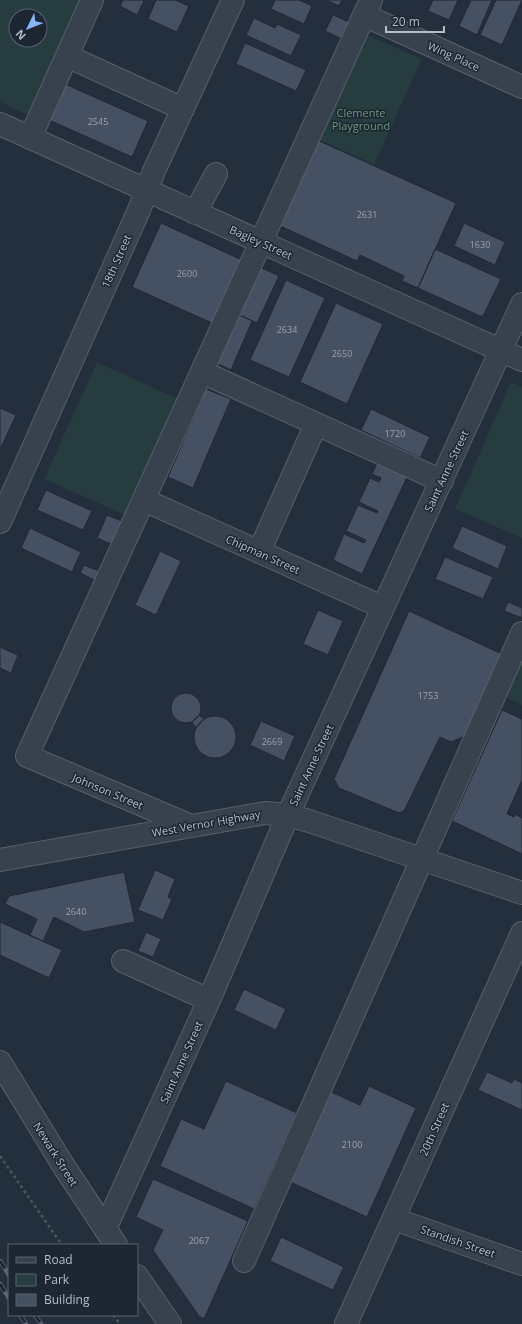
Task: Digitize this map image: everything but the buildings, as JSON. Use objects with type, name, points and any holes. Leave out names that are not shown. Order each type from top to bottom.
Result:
[{"type":"street","points":[[30,138],[92,0]]},
{"type":"street","name":"18th Street","points":[[0,522],[183,109],[233,0]]},
{"type":"street","points":[[144,500],[368,8]]},
{"type":"street","name":"Wing Place","points":[[368,8],[522,87]]},
{"type":"street","points":[[67,56],[183,109]]},
{"type":"street","name":"Bagley Street","points":[[0,124],[522,360]]},
{"type":"street","points":[[195,213],[216,174]]},
{"type":"street","name":"Saint Anne Street","points":[[110,1237],[288,815],[522,304]]},
{"type":"street","points":[[202,372],[442,481]]},
{"type":"street","points":[[259,552],[316,424]]},
{"type":"street","name":"Chipman Street","points":[[144,500],[382,607]]},
{"type":"street","name":"Johnson Street","points":[[144,500],[27,756],[189,826]]},
{"type":"street","points":[[244,1261],[522,633]]},
{"type":"street","name":"West Vernor Highway","points":[[0,860],[265,813],[288,815],[522,893]]},
{"type":"street","name":"20th Street","points":[[346,1324],[522,933]]},
{"type":"street","points":[[123,961],[209,1000]]},
{"type":"street","name":"Newark Street","points":[[0,1062],[63,1165],[110,1237]]},
{"type":"street","name":"Standish Street","points":[[394,1219],[522,1264]]},
{"type":"street","points":[[138,1277],[170,1324]]},
{"type":"path","points":[[0,1156],[61,1244]]},
{"type":"path","points":[[114,1316],[120,1324]]},
{"type":"green space","points":[[0,0],[82,0],[30,116],[0,102]]},
{"type":"green space","name":"Clemente Playground","points":[[365,34],[422,59],[374,165],[318,139]]},
{"type":"green space","points":[[97,362],[182,401],[130,517],[44,479]]},
{"type":"green space","points":[[511,382],[522,387],[522,538],[455,509]]},
{"type":"green space","points":[[522,652],[522,705],[502,696]]},
{"type":"railway","points":[[0,1261],[8,1273]]},
{"type":"railway","points":[[0,1284],[8,1296]]},
{"type":"railway","points":[[21,1316],[26,1324]]},
{"type":"railway","points":[[36,1316],[41,1324]]}]
